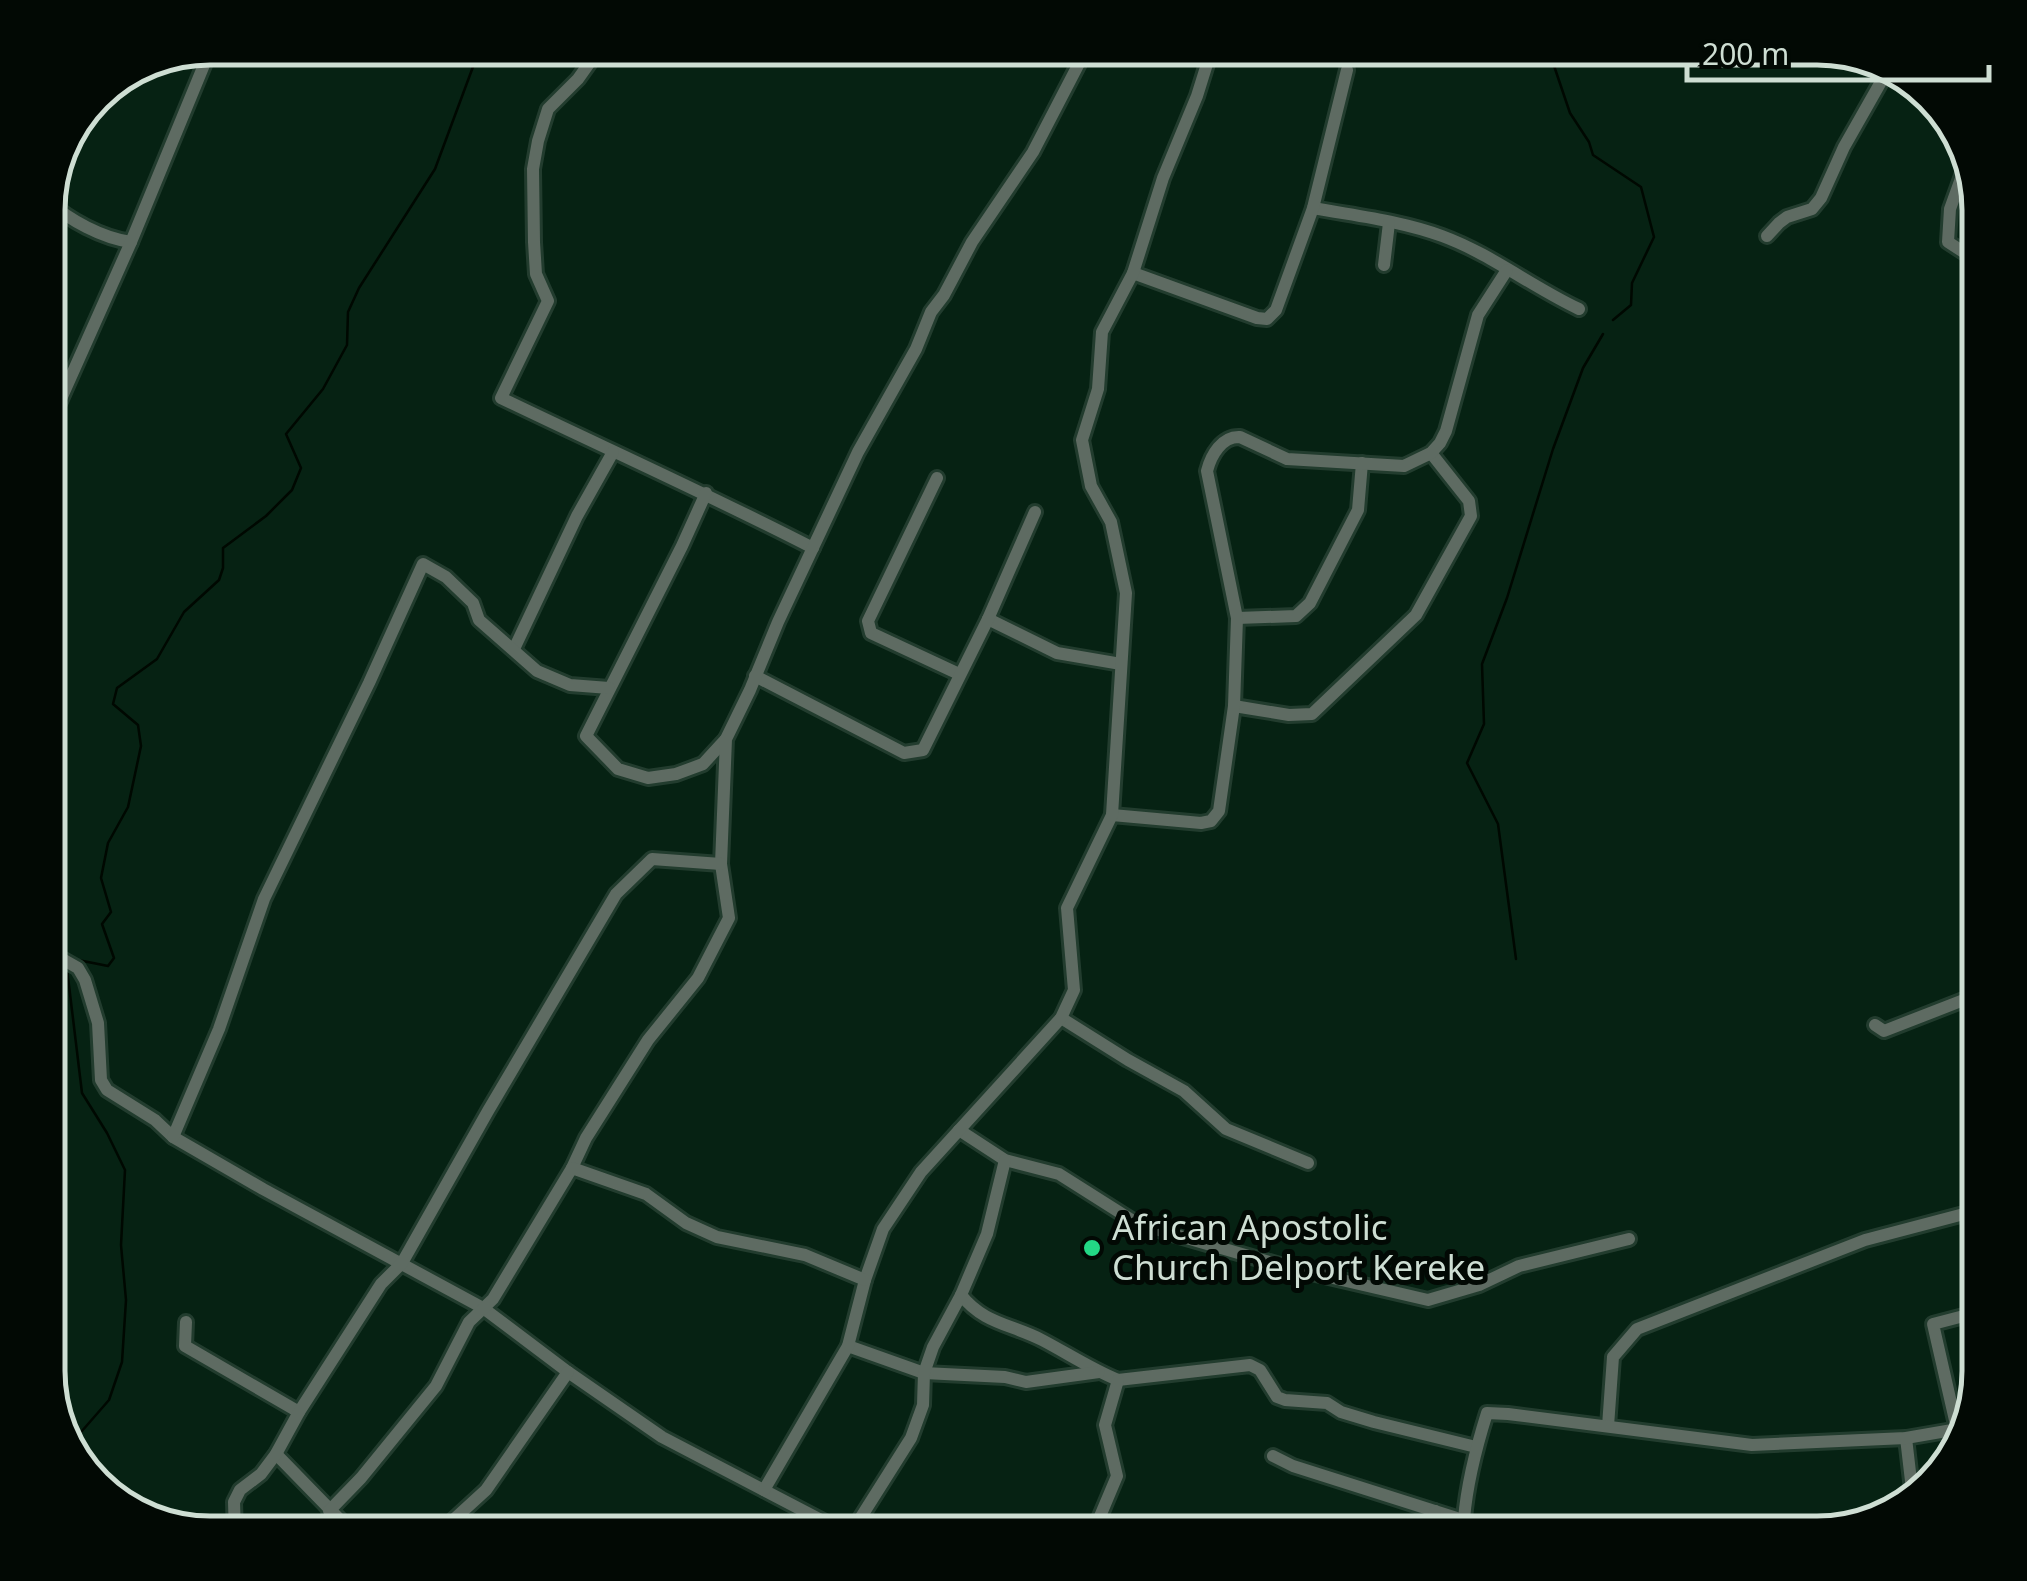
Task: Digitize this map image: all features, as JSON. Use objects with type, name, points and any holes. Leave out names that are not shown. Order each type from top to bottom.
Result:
[{"type":"street","points":[[588,65],[548,108],[538,141],[533,169],[534,242],[536,274],[548,301],[501,398],[706,493],[813,548]]},
{"type":"street","points":[[706,493],[586,736],[618,769],[648,778],[676,774],[703,764],[726,739],[872,425],[916,350],[931,312],[972,242],[1033,152],[1078,65]]},
{"type":"street","points":[[764,1490],[848,1346],[883,1230],[920,1172],[1061,1018],[1074,990],[1067,908],[1112,815],[1126,594],[1111,522],[1091,486],[1082,440],[1098,389],[1102,332],[1133,273],[1207,65]]},
{"type":"street","points":[[65,389],[205,66]]},
{"type":"street","points":[[1133,273],[1257,318],[1266,319],[1276,310],[1313,208],[1347,70]]},
{"type":"street","points":[[1767,236],[1779,223],[1812,208],[1820,198],[1879,79]]},
{"type":"street","points":[[1959,184],[1950,209],[1948,242],[1962,251]]},
{"type":"street","points":[[1313,208],[1442,236],[1579,308]]},
{"type":"street","points":[[65,215],[115,240],[130,242]]},
{"type":"street","points":[[1384,266],[1389,223]]},
{"type":"street","points":[[1112,815],[1201,823],[1211,821],[1219,811],[1234,706],[1237,618],[1208,471],[1222,442],[1240,437],[1287,459],[1404,466],[1431,453],[1446,430],[1478,315],[1507,270]]},
{"type":"street","points":[[514,649],[577,516],[613,452]]},
{"type":"street","points":[[1234,706],[1289,715],[1312,714],[1416,616],[1471,516],[1469,501],[1431,453]]},
{"type":"street","points":[[1237,618],[1296,616],[1310,604],[1358,510],[1362,462]]},
{"type":"street","points":[[937,478],[868,621],[871,633],[959,674]]},
{"type":"street","points":[[755,676],[904,753],[923,750],[988,619],[1035,512]]},
{"type":"street","points":[[173,1137],[219,1029],[264,899],[422,564],[446,577],[474,602],[479,620],[537,671],[570,685],[609,688]]},
{"type":"street","points":[[988,619],[1057,653],[1122,664]]},
{"type":"street","points":[[329,1511],[436,1386],[469,1322],[492,1299],[572,1168],[586,1138],[648,1040],[698,978],[730,918],[720,864],[726,739]]},
{"type":"street","points":[[232,1516],[240,1490],[261,1474],[276,1454],[298,1412],[381,1284],[402,1263],[616,894],[652,859],[720,864]]},
{"type":"street","points":[[65,961],[78,968],[85,980],[98,1023],[101,1080],[107,1090],[155,1120],[173,1137],[483,1308],[662,1438],[814,1516]]},
{"type":"street","points":[[1875,1025],[1884,1031],[1962,1001]]},
{"type":"street","points":[[1061,1018],[1184,1091],[1226,1129],[1308,1162]]},
{"type":"street","points":[[960,1130],[1005,1160],[1059,1174],[1138,1224],[1290,1268],[1428,1300],[1479,1285],[1520,1266],[1629,1239]]},
{"type":"street","points":[[860,1516],[911,1438],[923,1406],[924,1374],[987,1234],[1005,1160]]},
{"type":"street","points":[[572,1168],[646,1194],[686,1222],[717,1237],[805,1255],[865,1280]]},
{"type":"street","points":[[1608,1426],[1613,1357],[1637,1329],[1865,1240],[1962,1215]]},
{"type":"street","points":[[961,1295],[985,1318],[1037,1337],[1118,1380],[1250,1366],[1260,1370],[1277,1397],[1328,1403],[1341,1412],[1374,1422],[1476,1447]]},
{"type":"street","points":[[1954,1417],[1933,1324],[1962,1317]]},
{"type":"street","points":[[186,1322],[185,1346],[298,1412]]},
{"type":"street","points":[[848,1346],[924,1374],[1005,1377],[1026,1382],[1099,1372]]},
{"type":"street","points":[[459,1516],[486,1490],[568,1372]]},
{"type":"street","points":[[1100,1516],[1117,1476],[1105,1425],[1118,1380]]},
{"type":"street","points":[[1464,1516],[1476,1447],[1487,1413],[1752,1445],[1906,1438],[1949,1431]]},
{"type":"street","points":[[1906,1438],[1911,1482]]},
{"type":"street","points":[[276,1454],[334,1516]]},
{"type":"street","points":[[1273,1456],[1293,1466],[1451,1516]]},
{"type":"street","points":[[1434,1516],[1435,1511]]},
{"type":"waterway","points":[[73,959],[108,966],[114,958],[102,924],[111,912],[101,878],[108,843],[128,807],[141,746],[138,725],[113,704],[117,688],[157,659],[184,612],[219,580],[223,548],[266,516],[292,490],[301,468],[286,434],[323,389],[347,345],[348,312],[359,288],[435,169],[474,65]]},
{"type":"waterway","points":[[1554,65],[1570,113],[1593,155],[1641,187],[1654,237],[1632,283],[1631,305],[1613,320]]},
{"type":"waterway","points":[[1516,959],[1498,824],[1467,763],[1484,724],[1482,664],[1507,598],[1553,449],[1583,368],[1603,334]]},
{"type":"waterway","points":[[67,969],[82,1093],[125,1170],[121,1245],[126,1300],[122,1362],[109,1400],[80,1433]]},
{"type":"place","name":"African Apostolic Church Delport Kereke","points":[[1092,1248]]}]
